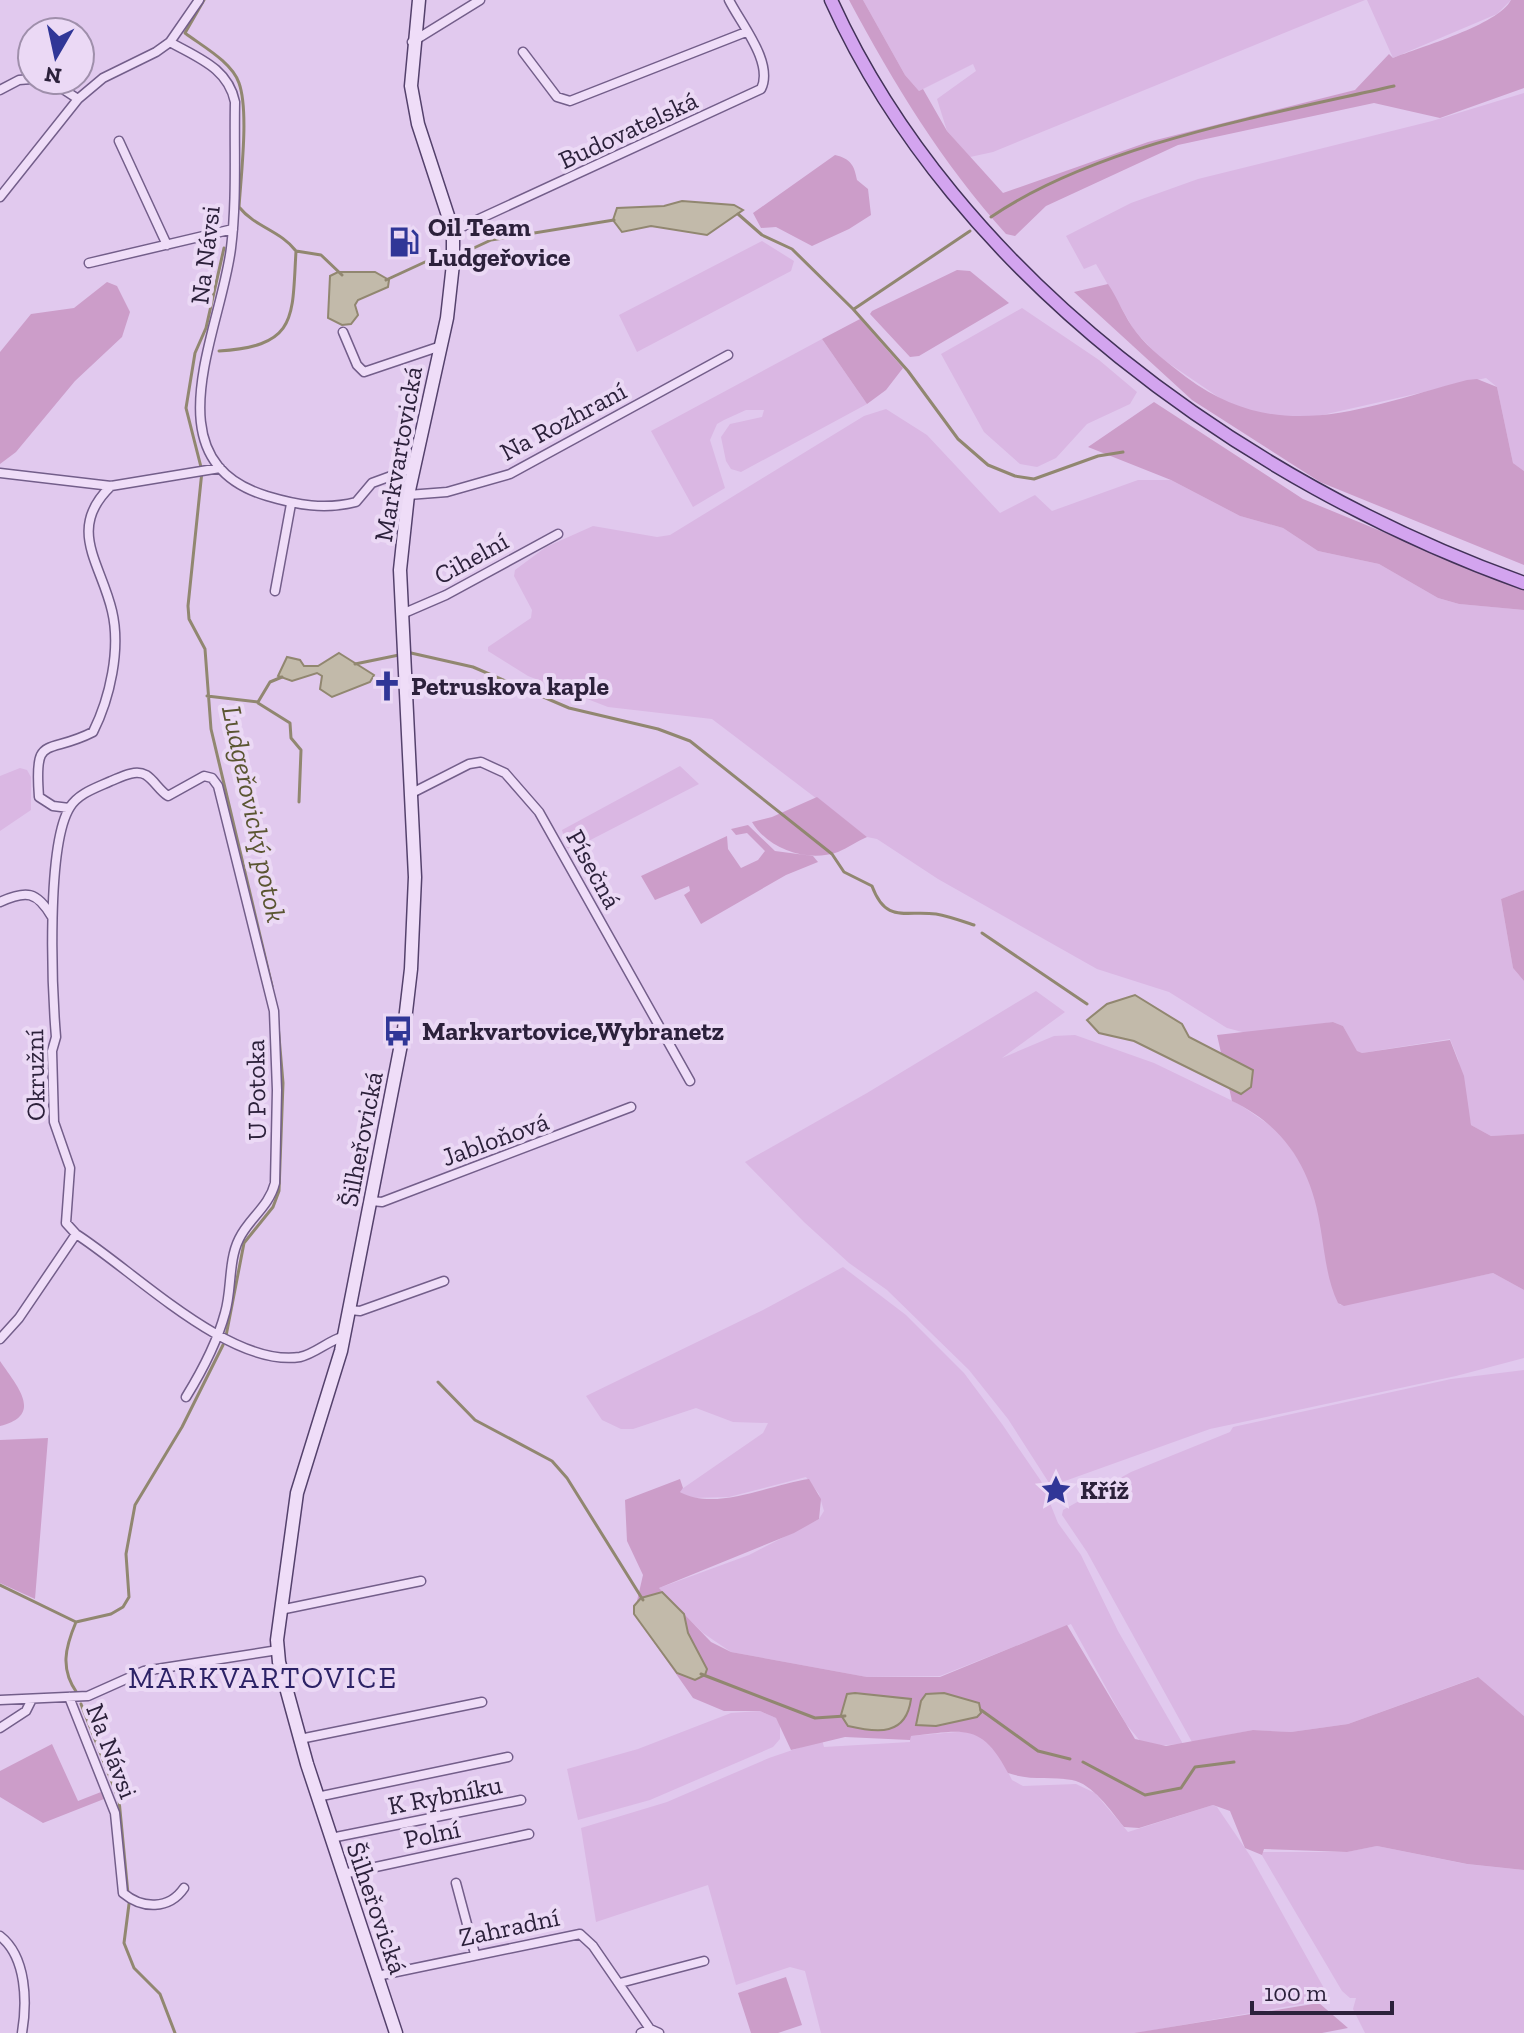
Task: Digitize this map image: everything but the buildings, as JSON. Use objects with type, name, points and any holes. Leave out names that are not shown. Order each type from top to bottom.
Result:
[{"type":"main road","points":[[831,0],[879,93],[948,190],[1042,288],[1112,349],[1201,415],[1289,472],[1388,526],[1524,583]]},
{"type":"street","points":[[0,197],[78,99],[103,78],[170,42],[199,0]]},
{"type":"street","name":"Markvartovická","points":[[400,570],[408,495],[451,288],[453,231],[413,106],[412,42],[419,0]]},
{"type":"street","points":[[412,42],[480,0]]},
{"type":"street","name":"Budovatelská","points":[[453,231],[761,89],[765,80],[764,67],[729,0]]},
{"type":"street","name":"Budovatelská","points":[[523,52],[557,97],[570,101],[746,32]]},
{"type":"street","name":"Na Návsi","points":[[170,42],[222,73],[231,84],[235,102],[233,229],[224,295],[201,380],[198,404],[202,437],[228,480],[242,489],[291,504],[341,506],[356,502],[372,483],[413,468]]},
{"type":"street","points":[[73,96],[78,99]]},
{"type":"street","points":[[119,141],[167,245]]},
{"type":"street","points":[[89,263],[233,229]]},
{"type":"street","name":"Markvartovická","points":[[343,332],[357,365],[364,372],[441,346]]},
{"type":"street","name":"Na Rozhraní","points":[[408,495],[447,492],[510,474],[728,355]]},
{"type":"street","points":[[0,473],[111,486],[220,468]]},
{"type":"street","points":[[69,808],[53,806],[39,797],[36,761],[44,749],[93,732],[105,703],[113,656],[113,613],[88,544],[88,528],[97,504],[111,486]]},
{"type":"street","points":[[275,591],[291,504]]},
{"type":"street","name":"Cihelní","points":[[402,614],[436,600],[558,534]]},
{"type":"street","name":"Šilheřovická","points":[[396,2033],[317,1797],[278,1650],[279,1610],[297,1493],[345,1336],[404,1029],[411,969],[415,877],[400,570]]},
{"type":"street","name":"Písečná","points":[[412,793],[469,764],[496,765],[505,773],[539,812],[690,1081]]},
{"type":"street","name":"U Potoka","points":[[69,808],[79,796],[136,772],[146,775],[168,796],[204,776],[212,778],[218,786],[274,1011],[275,1183],[272,1196],[239,1238],[226,1312],[186,1397]]},
{"type":"street","name":"Okružní","points":[[69,808],[61,839],[52,917],[56,1037],[52,1051],[54,1122],[70,1168],[66,1223],[76,1234]]},
{"type":"street","points":[[0,902],[21,893],[31,893],[42,899],[52,917]]},
{"type":"street","name":"Jabloňová","points":[[371,1201],[382,1202],[631,1107]]},
{"type":"street","points":[[0,1339],[19,1318],[76,1234],[217,1336],[255,1353],[301,1357],[329,1340],[345,1336]]},
{"type":"street","points":[[350,1310],[360,1311],[444,1281]]},
{"type":"street","points":[[279,1610],[421,1581]]},
{"type":"street","points":[[0,1700],[69,1697],[106,1690],[144,1671],[278,1650]]},
{"type":"street","name":"Na Návsi","points":[[69,1697],[115,1813],[123,1893],[132,1901],[153,1905],[173,1900],[184,1888]]},
{"type":"street","points":[[0,1728],[26,1711],[31,1701]]},
{"type":"street","points":[[300,1739],[482,1702]]},
{"type":"street","points":[[317,1797],[508,1757]]},
{"type":"street","name":"K Rybníku","points":[[331,1838],[521,1800]]},
{"type":"street","name":"Polní","points":[[343,1874],[529,1834]]},
{"type":"street","points":[[456,1883],[475,1954]]},
{"type":"street","name":"Zahradní","points":[[377,1976],[580,1934],[620,1983],[650,2032]]},
{"type":"street","points":[[0,1936],[8,1943],[23,1985],[22,2033]]},
{"type":"street","points":[[620,1983],[704,1961]]},
{"type":"shaded area","points":[[849,0],[863,0],[905,75],[919,91],[923,89],[947,131],[1003,193],[1148,142],[1355,90],[1389,54],[1393,58],[1475,26],[1491,18],[1511,0],[1524,0],[1524,88],[1440,118],[1374,103],[1178,145],[1046,206],[1015,236],[1006,234],[940,151]]},
{"type":"shaded area","points":[[863,0],[1365,0],[993,152],[970,157],[947,131],[937,99],[976,71],[973,64],[919,91],[905,75]]},
{"type":"shaded area","points":[[1367,0],[1511,0],[1497,14],[1393,58]]},
{"type":"shaded area","points":[[1524,93],[1524,471],[1513,463],[1497,387],[1486,378],[1318,416],[1281,418],[1230,405],[1158,356],[1134,330],[1096,264],[1084,269],[1066,236],[1131,203],[1198,179],[1432,121]]},
{"type":"shaded area","points":[[835,155],[851,163],[857,180],[868,189],[871,215],[812,246],[776,227],[761,228],[753,213]]},
{"type":"shaded area","points":[[682,201],[734,205],[743,210],[707,235],[651,226],[622,232],[613,220],[617,208],[664,206]]},
{"type":"shaded area","points":[[762,241],[794,261],[791,271],[637,352],[619,315]]},
{"type":"shaded area","points":[[957,270],[970,271],[1009,303],[919,356],[910,357],[870,314]]},
{"type":"shaded area","points":[[338,272],[375,272],[389,280],[388,287],[358,300],[355,305],[358,315],[351,324],[342,325],[328,318],[330,276]]},
{"type":"shaded area","points":[[107,282],[117,286],[130,312],[122,337],[75,381],[16,452],[0,464],[0,352],[31,314],[74,308]]},
{"type":"shaded area","points":[[1108,284],[1132,327],[1160,356],[1186,377],[1221,398],[1255,411],[1289,416],[1323,415],[1393,401],[1467,380],[1477,379],[1497,387],[1513,463],[1524,471],[1524,565],[1320,482],[1192,400],[1074,292]]},
{"type":"shaded area","points":[[1022,308],[1099,360],[1137,392],[1130,404],[1087,424],[1056,458],[1037,467],[1020,464],[984,432],[941,354]]},
{"type":"shaded area","points":[[860,319],[903,368],[886,390],[867,404],[822,339]]},
{"type":"shaded area","points":[[822,339],[867,404],[741,472],[731,469],[726,461],[721,437],[730,424],[762,417],[764,410],[746,410],[717,424],[710,440],[725,488],[693,507],[651,431]]},
{"type":"shaded area","points":[[1154,402],[1303,499],[1524,590],[1524,610],[1459,604],[1438,598],[1379,564],[1318,551],[1283,528],[1240,516],[1171,480],[1088,447]]},
{"type":"shaded area","points":[[886,409],[927,435],[1000,513],[1035,495],[1052,511],[1138,480],[1171,480],[1240,516],[1283,528],[1318,551],[1379,564],[1438,598],[1459,604],[1524,610],[1524,890],[1501,899],[1513,968],[1524,981],[1524,1134],[1491,1136],[1471,1125],[1458,1059],[1450,1039],[1362,1053],[1357,1052],[1343,1026],[1333,1022],[1250,1034],[1227,1028],[1169,992],[1097,969],[938,879],[877,839],[867,837],[712,719],[608,707],[528,676],[488,651],[488,647],[531,618],[532,610],[514,576],[515,570],[546,547],[593,526],[657,537],[670,535],[864,416]]},
{"type":"shaded area","points":[[339,653],[374,675],[370,682],[332,697],[320,689],[322,676],[317,673],[292,681],[278,676],[287,657],[300,660],[304,666],[318,666]]},
{"type":"shaded area","points":[[680,766],[699,784],[573,849],[567,848],[562,830]]},
{"type":"shaded area","points":[[20,768],[27,770],[31,777],[31,810],[0,831],[0,776]]},
{"type":"shaded area","points":[[817,797],[867,837],[838,852],[814,856],[778,846],[752,822],[772,817]]},
{"type":"shaded area","points":[[748,825],[775,851],[813,856],[818,862],[786,875],[701,924],[684,895],[690,891],[689,886],[655,900],[641,876],[727,836],[728,849],[741,868],[758,860],[765,851],[747,833],[736,835],[731,829]]},
{"type":"shaded area","points":[[1524,890],[1524,981],[1513,968],[1501,899]]},
{"type":"shaded area","points":[[1036,991],[1065,1012],[1002,1058],[1054,1036],[1075,1035],[1154,1063],[1239,1104],[1281,1133],[1303,1167],[1314,1189],[1340,1305],[1493,1273],[1524,1290],[1524,1358],[1456,1376],[1210,1429],[1051,1486],[1008,1419],[969,1370],[887,1290],[849,1263],[804,1222],[745,1162]]},
{"type":"shaded area","points":[[1135,995],[1182,1024],[1189,1037],[1253,1070],[1251,1087],[1241,1094],[1134,1041],[1099,1033],[1087,1020],[1107,1004]]},
{"type":"shaded area","points":[[1333,1022],[1343,1026],[1357,1051],[1362,1053],[1450,1040],[1464,1076],[1471,1125],[1491,1136],[1524,1134],[1524,1290],[1493,1273],[1344,1306],[1338,1303],[1329,1276],[1317,1210],[1304,1171],[1282,1138],[1268,1124],[1232,1101],[1217,1035]]},
{"type":"shaded area","points":[[843,1267],[906,1315],[964,1373],[1002,1424],[1041,1481],[1058,1523],[1081,1555],[1118,1631],[1183,1744],[1151,1746],[1141,1742],[1126,1724],[1071,1624],[940,1676],[867,1677],[731,1652],[703,1633],[663,1594],[659,1588],[749,1555],[819,1519],[824,1511],[819,1494],[806,1477],[729,1497],[690,1498],[679,1491],[763,1433],[768,1423],[733,1422],[696,1408],[633,1429],[621,1429],[602,1420],[586,1396],[763,1310]]},
{"type":"shaded area","points":[[0,1361],[19,1389],[24,1407],[14,1421],[0,1426]]},
{"type":"shaded area","points":[[1524,1370],[1524,1716],[1477,1677],[1348,1724],[1291,1732],[1253,1730],[1192,1742],[1087,1552],[1062,1515],[1063,1510],[1131,1472],[1230,1432],[1233,1427],[1451,1379]]},
{"type":"shaded area","points":[[48,1438],[35,1599],[0,1583],[0,1440]]},
{"type":"shaded area","points":[[680,1479],[683,1488],[680,1492],[710,1499],[744,1495],[809,1479],[821,1499],[819,1519],[794,1533],[659,1588],[711,1642],[731,1652],[867,1677],[940,1677],[1067,1625],[1135,1739],[1166,1746],[1253,1730],[1291,1732],[1348,1724],[1478,1677],[1524,1716],[1524,1870],[1467,1864],[1377,1846],[1347,1852],[1264,1849],[1262,1855],[1245,1848],[1230,1811],[1213,1805],[1139,1828],[1124,1827],[1101,1799],[1080,1782],[1008,1773],[989,1745],[968,1733],[944,1732],[911,1736],[910,1740],[845,1737],[791,1750],[776,1718],[760,1711],[724,1711],[693,1698],[634,1614],[643,1575],[627,1541],[625,1500]]},
{"type":"shaded area","points":[[662,1592],[684,1614],[688,1633],[707,1669],[705,1675],[695,1680],[677,1673],[634,1614],[634,1606],[641,1598]]},
{"type":"shaded area","points":[[944,1693],[979,1703],[981,1713],[977,1717],[936,1726],[916,1725],[921,1701],[926,1694]]},
{"type":"shaded area","points":[[847,1694],[911,1699],[908,1711],[897,1726],[870,1730],[848,1726],[841,1715]]},
{"type":"shaded area","points":[[760,1711],[776,1718],[780,1724],[780,1739],[773,1747],[650,1800],[578,1820],[567,1769],[638,1749],[731,1713]]},
{"type":"shaded area","points":[[969,1731],[980,1735],[998,1753],[1012,1780],[1023,1786],[1076,1784],[1095,1793],[1128,1832],[1213,1805],[1217,1807],[1251,1857],[1330,1999],[1137,2033],[821,2033],[805,1971],[790,1967],[736,1985],[708,1885],[596,1922],[581,1828],[667,1802],[769,1758],[822,1740],[824,1747],[910,1742],[910,1736]]},
{"type":"shaded area","points":[[52,1744],[78,1801],[101,1792],[104,1799],[43,1823],[0,1797],[0,1771]]},
{"type":"shaded area","points":[[1377,1846],[1466,1864],[1524,1870],[1524,2033],[1365,2033],[1353,2009],[1356,1998],[1350,1998],[1342,1991],[1260,1852],[1346,1852]]},
{"type":"shaded area","points":[[786,1977],[802,2025],[778,2033],[751,2033],[738,1993]]},
{"type":"shaded area","points":[[1319,2003],[1348,2028],[1322,2033],[1134,2033]]},
{"type":"waterway","name":"Ludgeřovický potok","points":[[204,0],[185,33],[223,61],[239,83],[244,110],[239,207],[296,251],[321,255],[342,275]]},
{"type":"waterway","points":[[991,217],[1034,192],[1132,151],[1239,121],[1394,86]]},
{"type":"waterway","points":[[738,214],[762,235],[792,249],[853,309],[908,371],[958,439],[988,465],[1015,476],[1034,479],[1098,456],[1123,452]]},
{"type":"waterway","points":[[461,254],[491,240],[614,220]]},
{"type":"waterway","points":[[854,309],[970,231]]},
{"type":"waterway","name":"Ludgeřovický potok","points":[[224,248],[206,328],[195,353],[186,408],[202,471],[188,606],[189,619],[205,649],[211,729],[272,986]]},
{"type":"waterway","points":[[219,351],[264,343],[277,335],[286,324],[291,311],[296,251]]},
{"type":"waterway","points":[[386,280],[425,262]]},
{"type":"waterway","points":[[411,653],[473,667],[569,708],[658,729],[690,741],[832,854],[844,872],[872,886],[877,898],[890,911],[936,914],[974,925]]},
{"type":"waterway","points":[[355,664],[399,655]]},
{"type":"waterway","points":[[207,696],[258,702],[270,682],[282,677]]},
{"type":"waterway","points":[[258,703],[290,723],[291,738],[301,750],[299,802]]},
{"type":"waterway","points":[[982,933],[1087,1004]]},
{"type":"waterway","name":"Ludgeřovický potok","points":[[226,1336],[244,1243],[273,1207],[279,1191],[283,1083],[277,1013]]},
{"type":"waterway","name":"Ludgeřovický potok","points":[[77,1693],[66,1667],[69,1641],[76,1622],[111,1614],[123,1607],[129,1597],[126,1554],[135,1505],[182,1427],[223,1345]]},
{"type":"waterway","points":[[438,1382],[475,1420],[552,1461],[567,1478],[643,1600]]},
{"type":"waterway","points":[[0,1585],[76,1622]]},
{"type":"waterway","points":[[701,1674],[815,1718],[845,1716]]},
{"type":"waterway","name":"Ludgeřovický potok","points":[[81,1704],[119,1800],[128,1894]]},
{"type":"waterway","points":[[981,1710],[1038,1751],[1070,1759]]},
{"type":"waterway","points":[[1083,1762],[1145,1795],[1181,1788],[1195,1767],[1234,1762]]},
{"type":"waterway","name":"Ludgeřovický potok","points":[[129,1904],[124,1943],[134,1968],[160,1994],[175,2033]]},
{"type":"place","name":"Oil Team Ludgeřovice","points":[[404,242]]},
{"type":"place","name":"Petruskova kaple","points":[[387,686]]},
{"type":"place","name":"Markvartovice,Wybranetz","points":[[398,1031]]},
{"type":"place","name":"Kříž","points":[[1056,1490]]},
{"type":"district","name":"MARKVARTOVICE","points":[[263,1678]]}]
